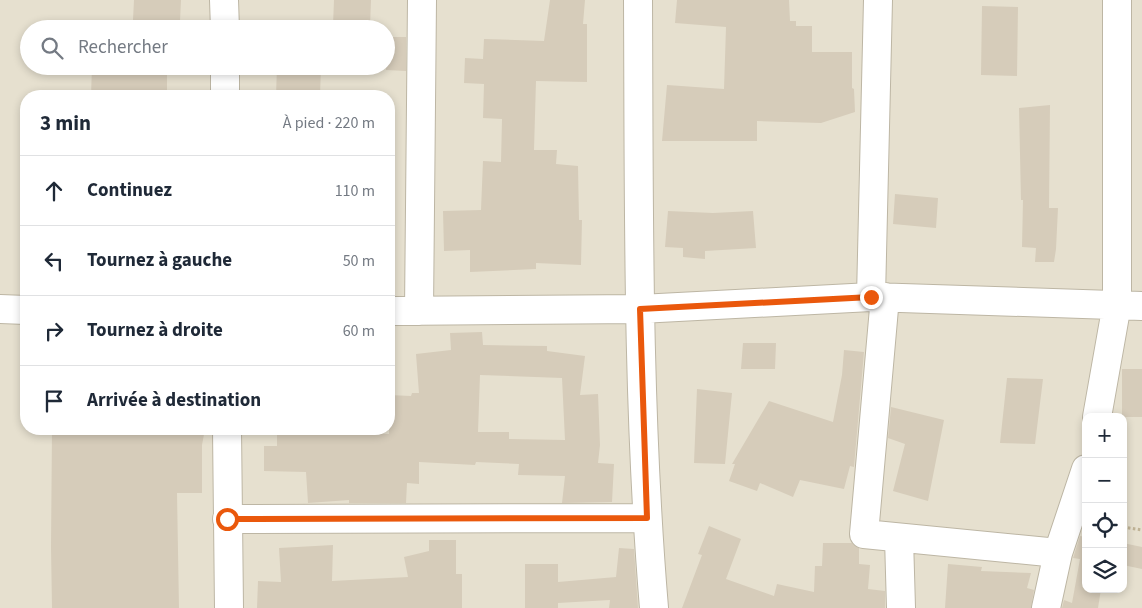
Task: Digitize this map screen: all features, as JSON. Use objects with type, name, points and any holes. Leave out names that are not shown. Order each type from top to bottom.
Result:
[{"type":"street","points":[[224,0],[225,20]]},
{"type":"street","points":[[419,311],[422,0]]},
{"type":"street","points":[[638,0],[640,309],[647,518],[654,608]]},
{"type":"street","points":[[878,0],[878,297],[864,534],[1058,553]]},
{"type":"street","points":[[1098,413],[1129,305],[1117,0]]},
{"type":"street","points":[[225,75],[225,90]]},
{"type":"street","points":[[395,311],[640,309],[878,297],[1129,305]]},
{"type":"street","points":[[0,309],[20,310]]},
{"type":"street","points":[[227,435],[228,608]]},
{"type":"street","points":[[1046,608],[1058,553],[1082,481]]},
{"type":"street","points":[[227,519],[647,518]]},
{"type":"street","points":[[899,538],[901,608]]},
{"type":"path","points":[[1127,528],[1142,530]]},
{"type":"shaded area","points":[[0,0],[1142,0],[1142,608],[0,608]]},
{"type":"building","points":[[134,0],[181,0],[180,20],[133,20]]},
{"type":"building","points":[[334,0],[371,0],[370,20],[333,20]]},
{"type":"building","points":[[550,0],[585,0],[583,24],[587,24],[587,82],[536,81],[534,150],[557,150],[556,164],[578,166],[579,220],[582,220],[581,265],[536,263],[536,269],[470,272],[470,250],[444,251],[443,211],[481,210],[483,161],[501,162],[502,119],[483,118],[484,84],[464,83],[465,58],[483,59],[484,39],[544,41]]},
{"type":"building","points":[[677,0],[789,0],[790,21],[796,21],[796,26],[812,26],[812,52],[852,52],[852,88],[854,89],[855,112],[821,123],[757,121],[757,141],[662,141],[667,85],[724,89],[726,27],[675,23]]},
{"type":"building","points":[[982,6],[1018,7],[1017,76],[981,75]]},
{"type":"building","points":[[395,37],[406,37],[406,71],[395,70]]},
{"type":"building","points":[[92,75],[167,75],[167,90],[91,90]]},
{"type":"building","points":[[277,75],[321,75],[320,90],[276,90]]},
{"type":"building","points":[[1050,105],[1049,208],[1058,208],[1056,249],[1054,262],[1035,262],[1036,248],[1022,247],[1023,200],[1021,200],[1019,108]]},
{"type":"building","points":[[895,194],[938,198],[936,228],[893,224]]},
{"type":"building","points":[[668,211],[713,213],[753,211],[756,248],[705,251],[705,259],[683,257],[683,248],[665,247]]},
{"type":"building","points":[[482,332],[483,345],[547,346],[547,351],[585,356],[580,395],[598,394],[600,445],[598,463],[614,464],[612,502],[562,503],[565,476],[518,475],[519,464],[476,462],[475,465],[419,462],[419,484],[407,483],[406,503],[349,503],[349,500],[308,503],[306,472],[264,471],[264,446],[277,446],[277,435],[395,435],[395,395],[411,396],[412,393],[419,393],[416,354],[451,350],[450,333]],"holes":[[[480,375],[562,378],[565,440],[509,439],[509,432],[478,432]]]},
{"type":"building","points":[[743,343],[776,343],[775,369],[741,369]]},
{"type":"building","points":[[844,350],[864,352],[854,467],[850,466],[844,489],[800,480],[793,497],[760,483],[757,491],[729,481],[735,464],[732,464],[769,401],[833,422],[842,375]]},
{"type":"building","points":[[1122,369],[1142,369],[1142,417],[1127,417],[1127,413],[1122,413]]},
{"type":"building","points":[[1007,378],[1043,379],[1035,444],[1000,443]]},
{"type":"building","points":[[697,389],[732,393],[725,464],[694,463]]},
{"type":"building","points":[[891,407],[944,420],[928,501],[893,491],[905,444],[888,438]]},
{"type":"building","points":[[52,435],[204,435],[202,445],[202,493],[177,493],[179,608],[52,608]]},
{"type":"building","points":[[709,526],[741,539],[726,579],[774,596],[777,584],[814,592],[815,566],[822,566],[823,543],[852,543],[859,548],[859,564],[870,565],[868,589],[885,591],[885,608],[682,608],[702,555],[698,554]]},
{"type":"building","points":[[1080,536],[1082,536],[1082,593],[1100,593],[1098,608],[1062,608],[1064,600],[1072,603],[1080,559],[1073,558]]},
{"type":"building","points":[[429,540],[456,540],[456,574],[462,574],[462,608],[257,608],[258,581],[281,582],[279,548],[333,545],[332,581],[408,577],[404,557],[429,551]]},
{"type":"building","points":[[1127,544],[1142,547],[1142,569],[1127,566]]},
{"type":"building","points":[[619,548],[634,549],[638,608],[609,608],[610,600],[558,603],[558,608],[525,608],[525,564],[558,564],[558,582],[616,577]]},
{"type":"building","points":[[948,564],[982,567],[981,571],[1031,573],[1027,588],[1034,590],[1031,608],[945,608]]},
{"type":"route","points":[[227,519],[647,518],[640,309],[871,297]]}]
